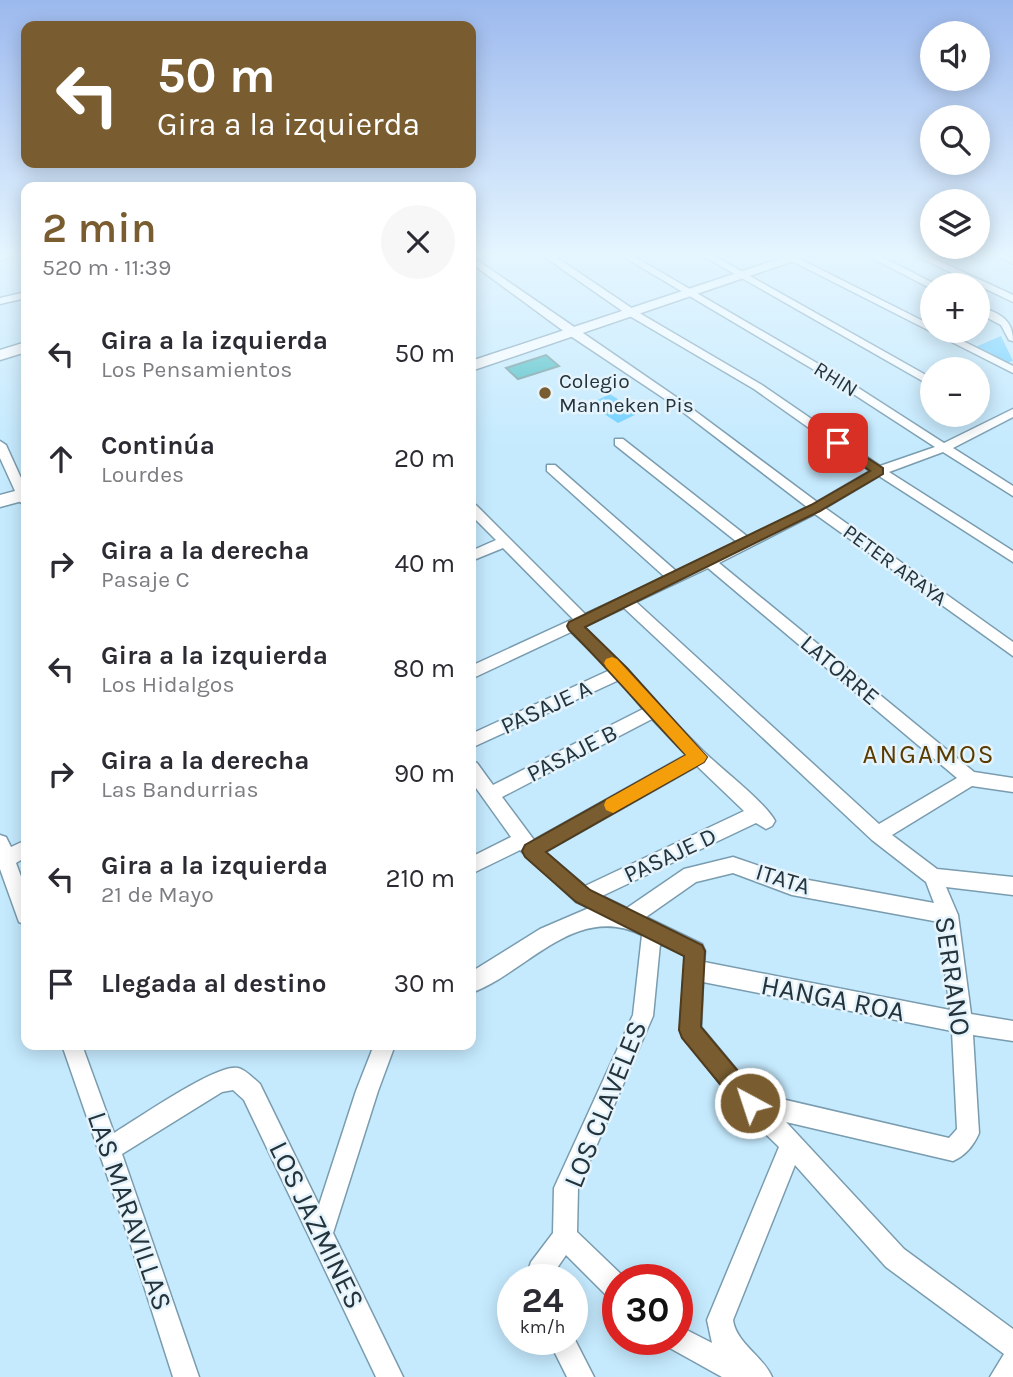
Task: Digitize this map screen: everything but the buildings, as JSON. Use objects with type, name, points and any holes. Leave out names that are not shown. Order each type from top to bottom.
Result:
[{"type":"street","name":"PETER ARAYA","points":[[551,317],[675,401],[816,508],[1013,650]]},
{"type":"street","points":[[476,364],[619,317]]},
{"type":"street","points":[[639,317],[758,387],[879,471],[1013,557]]},
{"type":"street","name":"RHIN","points":[[732,317],[842,382],[1013,492]]},
{"type":"street","points":[[816,317],[920,377]]},
{"type":"street","points":[[908,317],[1013,370]]},
{"type":"street","points":[[994,317],[1005,323],[1013,338]]},
{"type":"street","points":[[0,355],[21,349]]},
{"type":"street","points":[[476,671],[709,562],[816,508],[879,471],[943,448],[1013,412]]},
{"type":"street","points":[[990,418],[995,421]]},
{"type":"street","points":[[619,442],[746,542]]},
{"type":"street","points":[[0,444],[21,489]]},
{"type":"street","points":[[551,468],[675,578]]},
{"type":"street","points":[[0,501],[21,498]]},
{"type":"street","points":[[476,513],[579,624],[654,712],[698,757],[527,846],[476,864]]},
{"type":"street","points":[[476,554],[504,542]]},
{"type":"street","name":"LATORRE","points":[[709,562],[970,779]]},
{"type":"street","points":[[625,601],[878,834],[933,877],[1013,886]]},
{"type":"street","name":"PASAJE A","points":[[476,739],[621,672]]},
{"type":"street","name":"PASAJE B","points":[[490,795],[654,712]]},
{"type":"street","name":"PASAJE D","points":[[583,896],[762,818],[698,757]]},
{"type":"street","points":[[476,775],[527,846],[583,896],[695,951],[690,1030],[750,1103],[792,1144],[895,1258],[1013,1345]]},
{"type":"street","points":[[878,834],[970,779],[1013,785]]},
{"type":"street","points":[[21,849],[3,851],[21,902]]},
{"type":"street","name":"ITATA","points":[[630,917],[691,875],[733,864],[792,886],[948,915]]},
{"type":"street","name":"SERRANO","points":[[750,1103],[953,1150],[968,1133],[962,1024],[948,915],[933,877]]},
{"type":"street","points":[[476,980],[547,936],[590,917],[630,917]]},
{"type":"street","name":"LOS CLAVELES","points":[[565,1237],[566,1188],[643,1017],[652,929]]},
{"type":"street","name":"HANGA ROA","points":[[694,970],[962,1024],[1013,1031]]},
{"type":"street","name":"LAS MARAVILLAS","points":[[74,1050],[186,1377]]},
{"type":"street","points":[[321,1232],[338,1187],[374,1068],[383,1050]]},
{"type":"street","name":"LOS JAZMINES","points":[[109,1149],[218,1082],[236,1078],[252,1091],[390,1377]]},
{"type":"street","points":[[758,1377],[722,1336],[720,1320],[792,1144]]},
{"type":"street","points":[[545,1264],[565,1237],[602,1273]]},
{"type":"street","points":[[693,1347],[737,1371],[758,1377]]},
{"type":"street","points":[[570,1355],[581,1377]]},
{"type":"street","points":[[1003,1377],[1013,1363]]},
{"type":"shaded area","points":[[1001,336],[1013,361],[1005,363],[973,348],[990,343]]},
{"type":"shaded area","points":[[610,394],[639,413],[618,423],[589,404]]},
{"type":"slow traffic","points":[[612,663],[698,757],[613,805]]},
{"type":"place","name":"Colegio Manneken Pis","points":[[545,393]]},
{"type":"district","name":"ANGAMOS","points":[[929,754]]},
{"type":"route","points":[[750,1103],[690,1030],[695,951],[583,896],[531,851],[698,757],[654,712],[621,672],[574,626],[816,508],[879,471],[838,443]]}]
